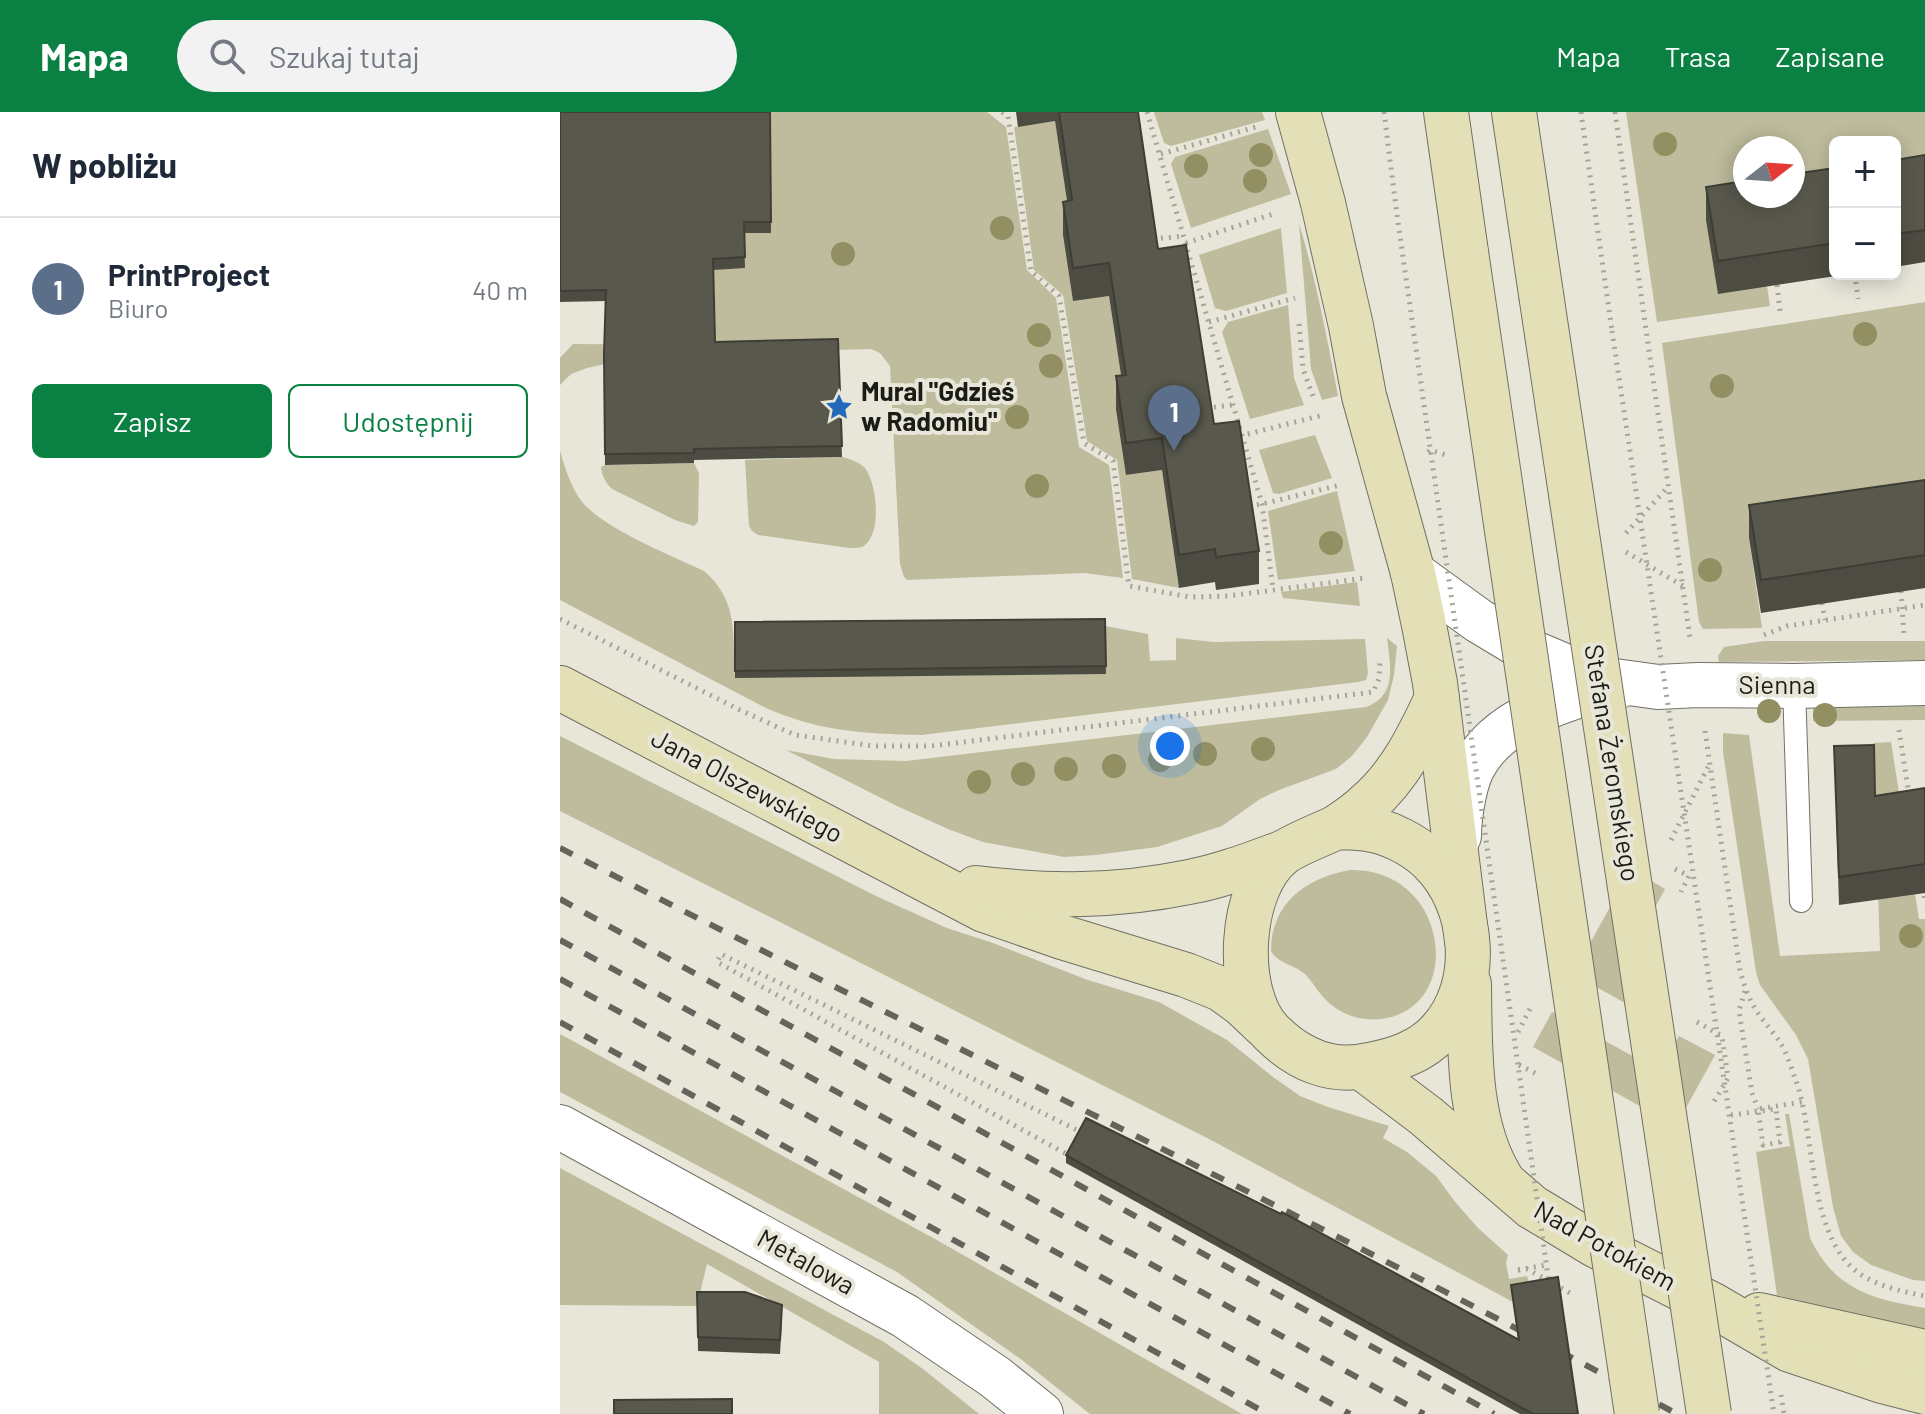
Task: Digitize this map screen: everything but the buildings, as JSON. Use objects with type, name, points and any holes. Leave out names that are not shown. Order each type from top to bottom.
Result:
[{"type":"main road","points":[[1446,112],[1637,1414]]},
{"type":"main road","name":"Stefana Żeromskiego","points":[[1514,112],[1709,1414]]},
{"type":"main road","points":[[1282,118],[1323,203],[1367,405],[1413,573],[1437,698],[1468,955],[1458,1005],[1437,1035],[1403,1057],[1361,1067],[1339,1068],[1313,1063],[1285,1047],[1264,1025],[1253,1000],[1246,955],[1250,907],[1267,871],[1282,853],[1337,827],[1368,803],[1403,763],[1437,698]]},
{"type":"main road","name":"Jana Olszewskiego","points":[[560,688],[984,910],[1221,989],[1264,1025]]},
{"type":"main road","points":[[1337,827],[1369,829],[1393,837],[1431,861],[1446,879],[1458,902],[1468,955]]},
{"type":"main road","name":"Jana Olszewskiego","points":[[934,883],[1022,894],[1101,895],[1191,882],[1282,853]]},
{"type":"main road","name":"Nad Potokiem","points":[[1468,955],[1473,1088],[1484,1137],[1504,1183]]},
{"type":"main road","name":"Nad Potokiem","points":[[1361,1067],[1417,1108],[1532,1207],[1595,1245],[1711,1304],[1790,1350],[1925,1392]]},
{"type":"main road","name":"Nad Potokiem","points":[[1711,1304],[1925,1352]]},
{"type":"street","name":"Sienna","points":[[1413,573],[1479,621],[1529,651],[1593,678],[1658,687],[1925,683]]},
{"type":"street","name":"Sienna","points":[[1458,871],[1459,827],[1472,770],[1494,741],[1520,722],[1561,700],[1630,683]]},
{"type":"street","name":"Metalowa","points":[[560,1127],[905,1316],[995,1377],[1041,1414]]},
{"type":"lane","points":[[1794,686],[1801,901]]},
{"type":"path","points":[[1002,112],[1008,116],[1031,271],[1059,296],[1084,443],[1113,461],[1129,586],[1190,597],[1228,596],[1366,578]]},
{"type":"path","points":[[1147,112],[1262,504],[1273,589]]},
{"type":"path","points":[[1384,112],[1551,1297]]},
{"type":"path","points":[[1581,112],[1774,1414]]},
{"type":"path","points":[[1615,112],[1668,487],[1745,991],[1782,1046],[1796,1080],[1824,1220],[1833,1245],[1845,1262],[1864,1277],[1891,1288],[1925,1296]]},
{"type":"path","points":[[1161,154],[1282,118]]},
{"type":"path","points":[[1186,243],[1276,213]]},
{"type":"path","points":[[1152,239],[1184,236]]},
{"type":"path","points":[[1178,269],[1193,267]]},
{"type":"path","points":[[1856,280],[1858,299]]},
{"type":"path","points":[[1777,285],[1780,311]]},
{"type":"path","points":[[1209,322],[1296,298]]},
{"type":"path","points":[[1205,408],[1233,405]]},
{"type":"path","points":[[1229,438],[1367,405]]},
{"type":"path","points":[[1248,506],[1346,483]]},
{"type":"path","points":[[1625,534],[1668,487]]},
{"type":"path","points":[[1901,591],[1904,634]]},
{"type":"path","points":[[1822,603],[1825,620]]},
{"type":"path","points":[[1764,635],[1787,626],[1925,605]]},
{"type":"path","points":[[560,619],[795,735],[874,746],[931,746],[1373,692]]},
{"type":"path","points":[[1899,726],[1910,800]]},
{"type":"path","points":[[1923,888],[1925,903]]},
{"type":"path","points":[[1081,1162],[717,962],[721,954],[1084,1133]]},
{"type":"path","points":[[1731,1115],[1776,1109],[1780,1142],[1763,1145],[1758,1109],[1752,1093],[1739,1011],[1745,991]]},
{"type":"path","points":[[1758,1109],[1802,1102]]},
{"type":"path","points":[[1518,1270],[1546,1265]]},
{"type":"path","points":[[1781,1394],[1784,1414]]},
{"type":"shaded area","points":[[770,112],[987,112],[1006,127],[1027,270],[1056,298],[1079,447],[1109,465],[1123,578],[1084,573],[907,580],[900,564],[890,366],[880,353],[871,349],[751,352],[714,344],[712,240]]},
{"type":"shaded area","points":[[1154,112],[1262,112],[1265,120],[1171,146],[1164,143]]},
{"type":"shaded area","points":[[1626,112],[1925,112],[1925,188],[1901,191],[1901,136],[1829,136],[1829,208],[1767,286],[1770,306],[1657,322]]},
{"type":"shaded area","points":[[1055,121],[1072,233],[1063,235],[1073,300],[1109,296],[1126,407],[1126,475],[1162,470],[1179,588],[1132,579],[1117,460],[1087,441],[1063,295],[1034,270],[1014,127]]},
{"type":"shaded area","points":[[1268,129],[1291,194],[1191,228],[1171,164],[1175,157]]},
{"type":"shaded area","points":[[1299,223],[1316,287],[1338,396],[1322,400],[1311,369]]},
{"type":"shaded area","points":[[1281,228],[1287,293],[1226,311],[1215,308],[1199,255]]},
{"type":"shaded area","points":[[1925,302],[1925,513],[1749,538],[1762,628],[1703,629],[1699,622],[1662,343]]},
{"type":"shaded area","points":[[1288,305],[1294,378],[1304,405],[1250,419],[1222,332],[1228,322]]},
{"type":"shaded area","points":[[573,344],[693,345],[587,368],[571,374],[560,385],[560,358]]},
{"type":"shaded area","points":[[1315,435],[1332,478],[1279,494],[1273,493],[1259,450]]},
{"type":"shaded area","points":[[560,451],[575,491],[594,513],[640,541],[704,571],[716,583],[724,595],[732,621],[735,678],[1105,626],[1148,634],[1150,661],[1176,660],[1176,638],[1214,642],[1365,639],[1368,673],[1366,680],[1358,682],[921,735],[859,732],[801,721],[762,706],[560,600]]},
{"type":"shaded area","points":[[842,457],[865,468],[873,485],[875,522],[869,541],[862,547],[849,548],[758,535],[752,531],[749,526],[745,460]]},
{"type":"shaded area","points":[[694,463],[699,473],[698,522],[694,526],[612,489],[604,479],[601,467],[605,465]]},
{"type":"shaded area","points":[[1337,491],[1355,571],[1278,580],[1268,511]]},
{"type":"shaded area","points":[[1357,582],[1360,606],[1283,598],[1281,592]]},
{"type":"shaded area","points":[[1387,638],[1397,646],[1388,700],[1352,756],[1336,769],[1260,799],[1222,826],[1157,847],[1064,857],[983,842],[897,806],[786,750],[834,759],[906,761],[1366,707],[1383,695],[1390,678]]},
{"type":"shaded area","points":[[1764,641],[1925,641],[1925,660],[1719,662],[1718,656],[1724,647]]},
{"type":"shaded area","points":[[1925,706],[1925,720],[1813,721],[1813,707]]},
{"type":"shaded area","points":[[1723,733],[1749,735],[1780,956],[1880,951],[1873,743],[1891,742],[1919,919],[1925,919],[1925,1281],[1913,1280],[1871,1265],[1853,1252],[1841,1236],[1833,1207],[1808,1059],[1796,1035],[1760,985],[1756,972],[1723,752]]},
{"type":"shaded area","points":[[560,736],[876,896],[947,928],[1085,979],[1159,1002],[1227,1040],[1300,1096],[1389,1126],[1383,1138],[1407,1152],[1436,1176],[1478,1228],[1508,1255],[1509,1279],[1527,1276],[1530,1286],[1528,1310],[1211,1140],[560,811]]},
{"type":"shaded area","points":[[1631,869],[1665,889],[1627,959],[1643,1013],[1573,974]]},
{"type":"shaded area","points":[[1350,870],[1384,875],[1409,891],[1426,914],[1435,940],[1435,967],[1426,991],[1408,1010],[1381,1019],[1360,1018],[1335,1008],[1306,975],[1278,959],[1271,951],[1277,919],[1284,906],[1306,886]]},
{"type":"shaded area","points":[[1552,1012],[1660,1071],[1679,1036],[1715,1055],[1676,1126],[1533,1047]]},
{"type":"shaded area","points":[[560,1034],[935,1239],[1242,1414],[1090,1414],[1022,1360],[897,1272],[560,1092]]},
{"type":"shaded area","points":[[1785,1114],[1789,1114],[1810,1238],[1820,1256],[1843,1281],[1857,1289],[1888,1301],[1925,1308],[1925,1333],[1777,1295],[1756,1152],[1790,1146]]},
{"type":"shaded area","points":[[560,1168],[884,1342],[979,1414],[879,1414],[879,1362],[707,1264],[697,1306],[560,1305]]},
{"type":"railway","points":[[560,848],[1400,1268],[1677,1414]]},
{"type":"railway","points":[[560,899],[1494,1414]]},
{"type":"railway","points":[[560,940],[1424,1414]]},
{"type":"railway","points":[[560,979],[1350,1414]]},
{"type":"railway","points":[[560,1022],[1268,1414]]},
{"type":"place","name":"Mural \"Gdzieś w Radomiu\"","points":[[839,407]]},
{"type":"place","name":"PrintProject","points":[[1174,451]]}]
